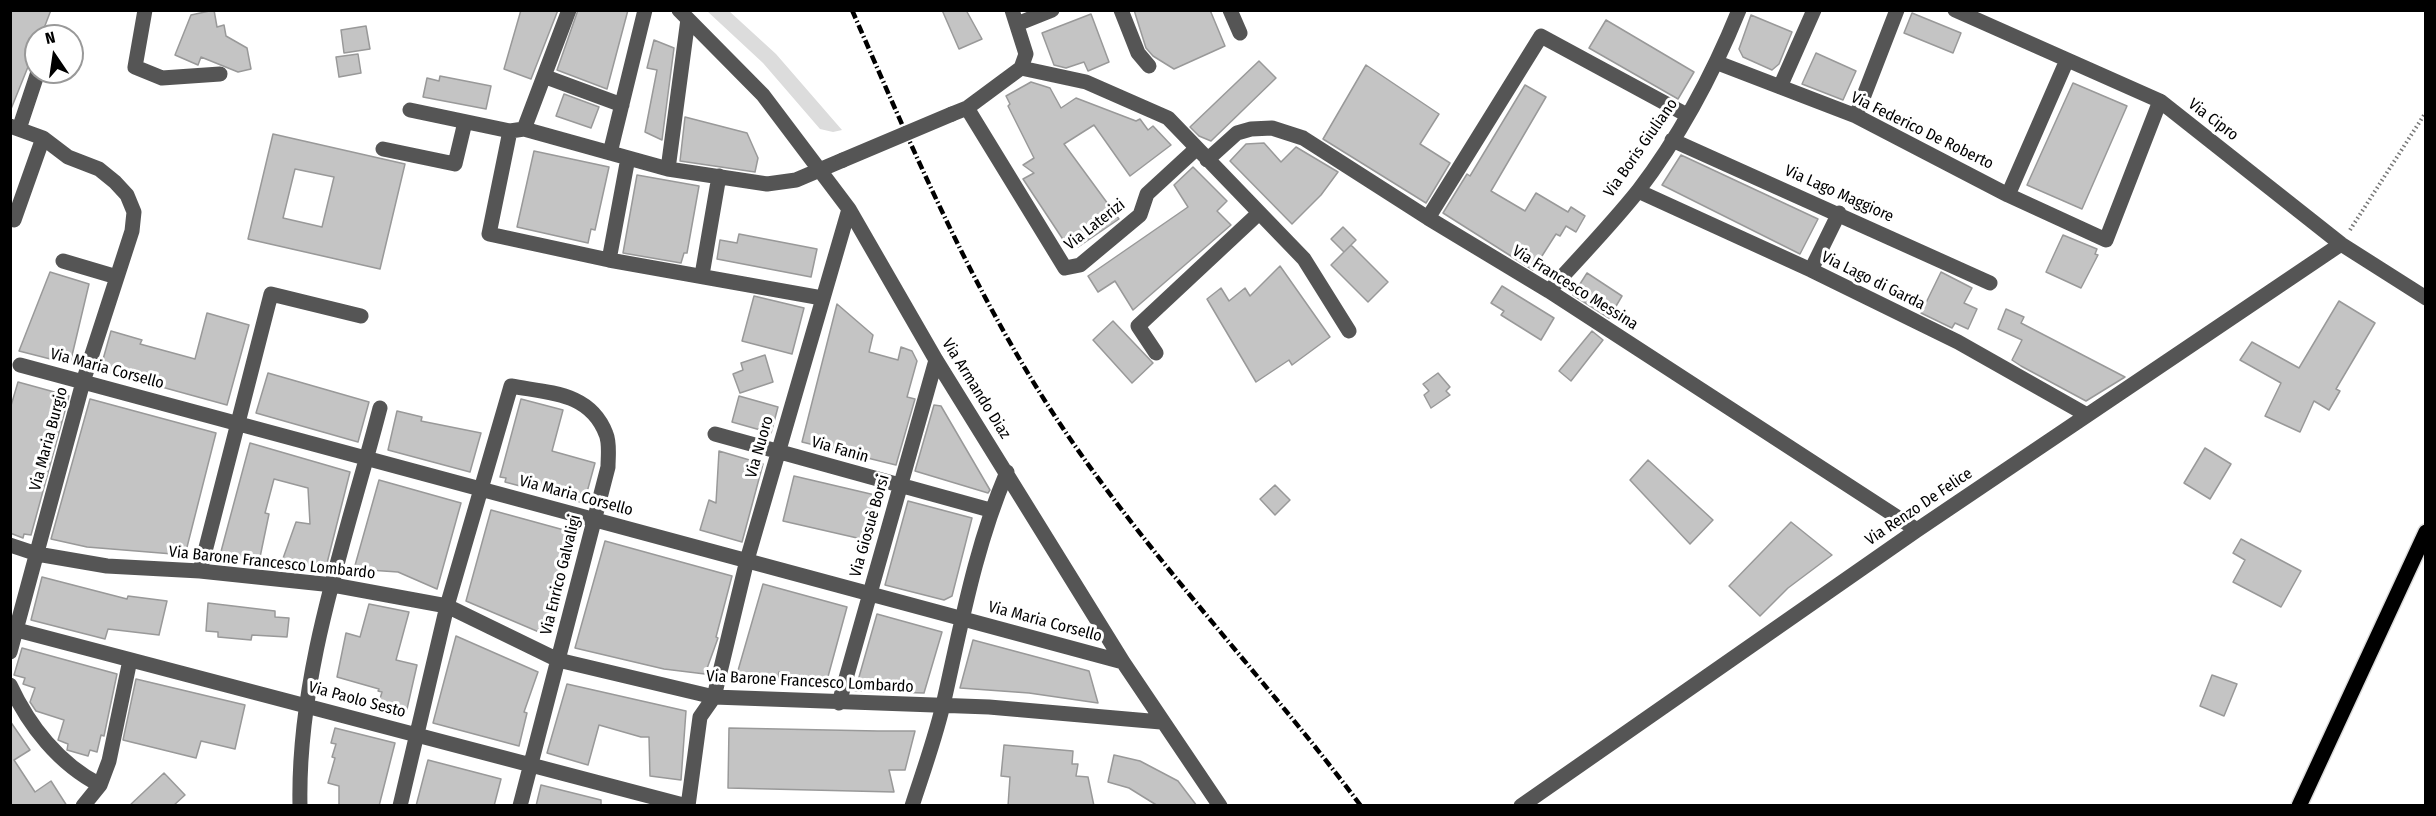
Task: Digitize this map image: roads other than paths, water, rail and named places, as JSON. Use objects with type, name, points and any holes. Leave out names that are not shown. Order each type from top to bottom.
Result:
[{"type":"main road","points":[[2300,806],[2426,532]]},
{"type":"street","points":[[145,10],[135,67],[162,78],[219,74]]},
{"type":"street","points":[[569,10],[546,77],[517,130],[489,234],[609,260],[822,298]]},
{"type":"street","points":[[610,153],[645,10]]},
{"type":"street","points":[[410,110],[517,130],[668,168],[767,184],[796,180],[967,108],[1021,68],[1026,54],[1015,17],[1052,10]]},
{"type":"street","points":[[1121,10],[1138,53],[1149,66]]},
{"type":"street","points":[[1230,10],[1240,33]]},
{"type":"street","name":"Via Boris Giuliano","points":[[1549,291],[1638,191],[1672,140],[1718,63],[1739,10]]},
{"type":"street","points":[[1780,87],[1814,10]]},
{"type":"street","points":[[1856,116],[1897,10]]},
{"type":"street","name":"Via Cipro","points":[[1955,10],[2160,101],[2341,244],[2426,298]]},
{"type":"street","points":[[668,168],[683,15]]},
{"type":"street","name":"Via Armando Diaz","points":[[683,15],[763,94],[849,209],[936,360],[1123,662],[1161,722],[1220,806]]},
{"type":"street","points":[[1428,218],[1541,36],[1687,115]]},
{"type":"street","points":[[2008,195],[2067,60]]},
{"type":"street","name":"Via Federico De Roberto","points":[[1718,63],[1856,116],[2008,195],[2106,240],[2160,101]]},
{"type":"street","points":[[1021,68],[1086,82],[1168,118],[1304,259],[1349,331]]},
{"type":"street","points":[[546,77],[622,105]]},
{"type":"street","points":[[14,220],[43,138],[15,128],[33,84]]},
{"type":"street","name":"Via Laterizi","points":[[967,108],[1065,268],[1080,265],[1140,215],[1147,194],[1197,148]]},
{"type":"street","points":[[382,149],[455,164],[465,122]]},
{"type":"street","name":"Via Francesco Messina","points":[[1207,160],[1237,133],[1251,129],[1272,128],[1303,138],[1428,218],[1549,291],[1917,530]]},
{"type":"street","name":"Via Maria Burgio","points":[[10,652],[83,382],[132,231],[134,212],[127,195],[99,169],[68,157],[43,138]]},
{"type":"street","name":"Via Lago Maggiore","points":[[1672,140],[1839,213],[1990,284]]},
{"type":"street","points":[[609,260],[628,158]]},
{"type":"street","points":[[702,275],[719,176]]},
{"type":"street","name":"Via Lago di Garda","points":[[1638,191],[1811,270],[1958,342],[2087,415]]},
{"type":"street","name":"Via Nuoro","points":[[687,806],[700,717],[714,697],[747,560],[849,209]]},
{"type":"street","points":[[1156,353],[1138,326],[1259,213]]},
{"type":"street","points":[[1811,270],[1839,213]]},
{"type":"street","name":"Via Renzo De Felice","points":[[1521,806],[1917,530],[2341,244]]},
{"type":"street","points":[[63,261],[117,278]]},
{"type":"street","points":[[200,572],[271,294],[361,316]]},
{"type":"street","name":"Via Giosuè Borsi","points":[[839,703],[936,360]]},
{"type":"street","name":"Via Maria Corsello","points":[[20,365],[1123,662]]},
{"type":"street","name":"Via Enrico Galvaligi","points":[[481,489],[511,386],[575,397],[594,416],[607,435],[608,467],[520,806]]},
{"type":"street","points":[[300,806],[299,769],[306,706],[333,585],[380,408]]},
{"type":"street","name":"Via Fanin","points":[[715,434],[990,510]]},
{"type":"street","points":[[912,806],[942,707],[961,618],[990,510],[1007,472]]},
{"type":"street","points":[[400,806],[415,734],[447,606],[481,489]]},
{"type":"street","name":"Via Barone Francesco Lombardo","points":[[10,545],[36,554],[107,566],[200,572],[333,585],[447,606],[558,660],[714,697],[988,707],[1161,722]]},
{"type":"street","name":"Via Paolo Sesto","points":[[17,630],[687,806]]},
{"type":"street","points":[[83,806],[100,785],[109,761],[130,660]]},
{"type":"street","points":[[10,685],[22,712],[53,748],[76,773],[100,785]]},
{"type":"railway","points":[[852,10],[952,232],[1008,340],[1039,392],[1073,443],[1142,536],[1361,806]]}]
